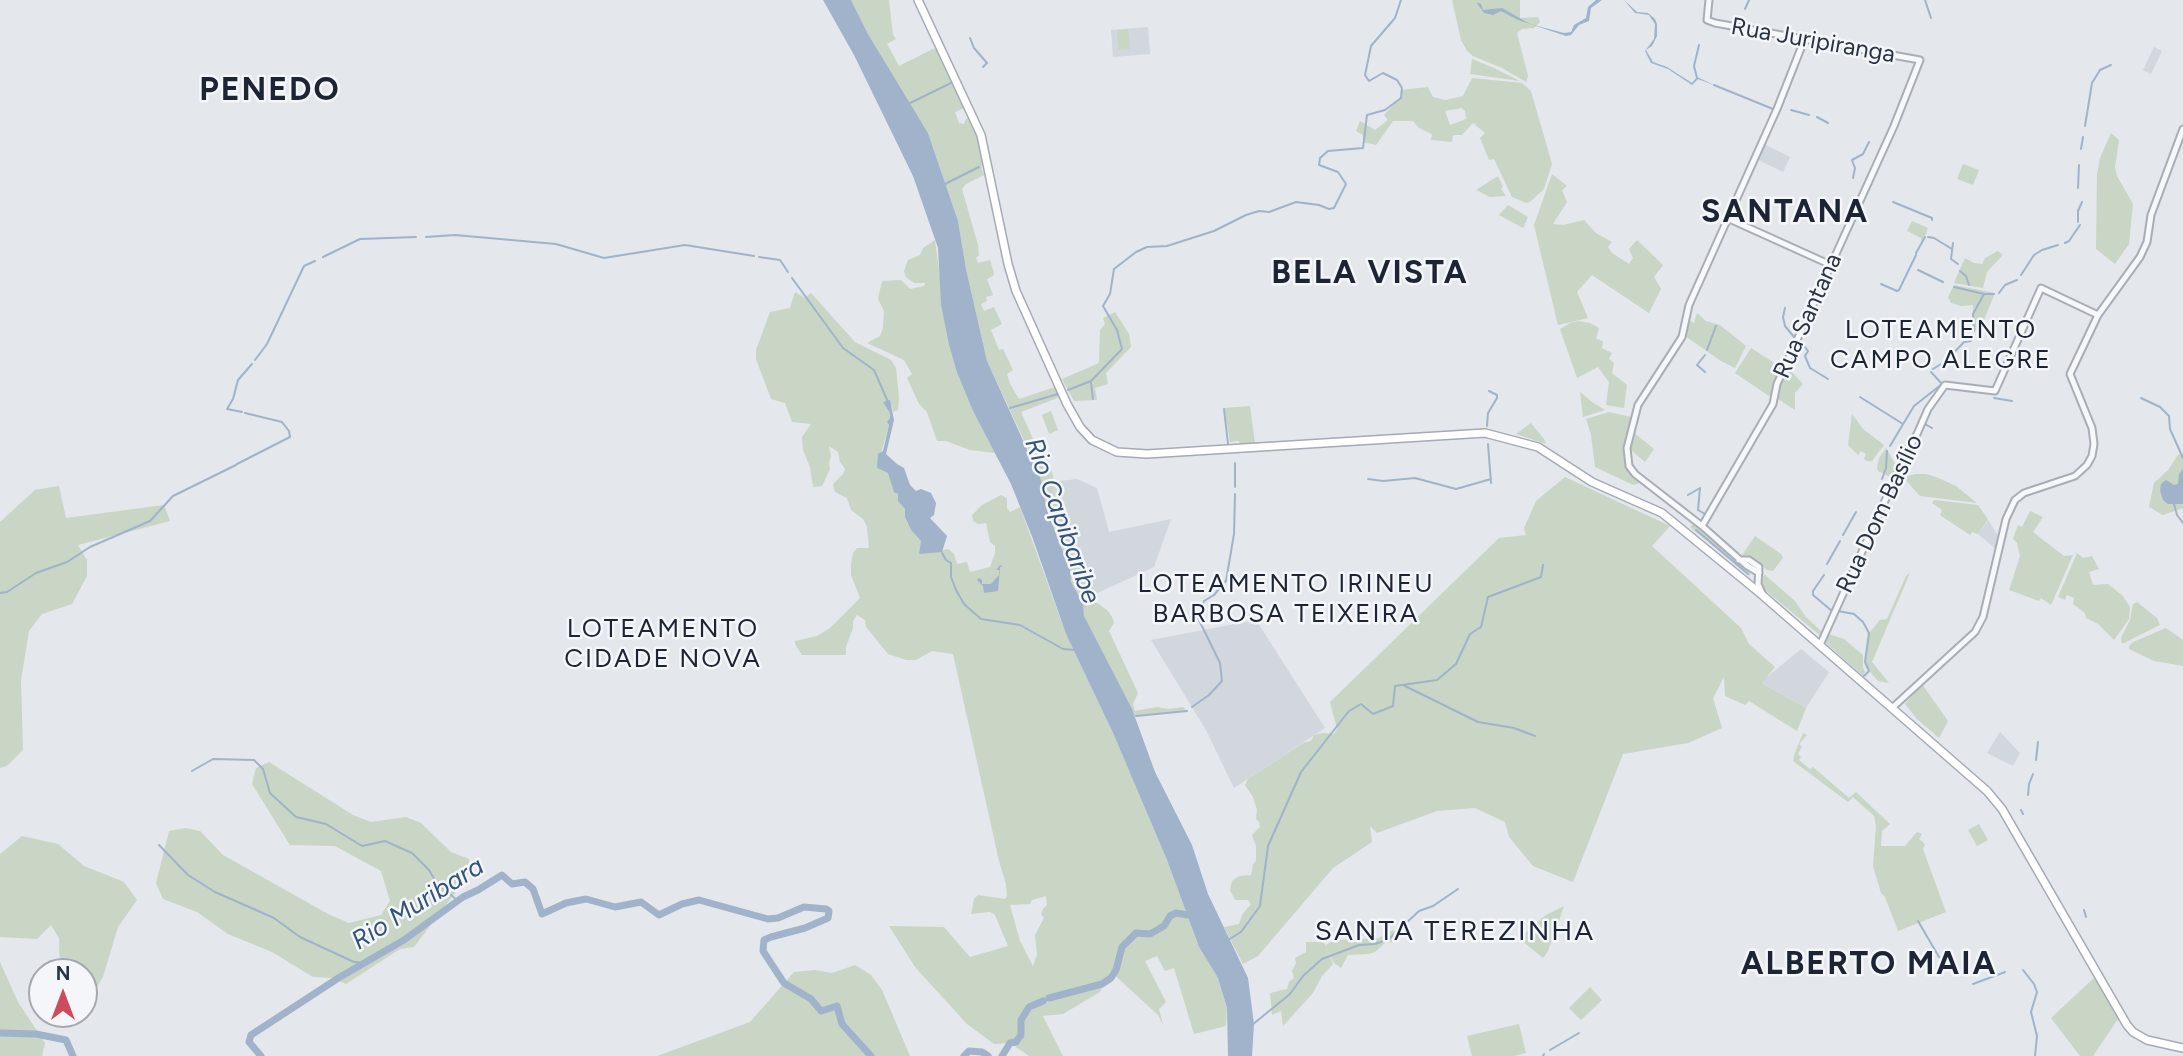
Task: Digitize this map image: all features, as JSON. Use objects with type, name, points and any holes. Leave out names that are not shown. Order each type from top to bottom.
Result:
[{"type":"main road","points":[[918,0],[981,135],[1016,291],[1067,404],[1080,427],[1092,440],[1117,452],[1147,454],[1477,432],[1494,434],[1532,445],[1592,482],[1662,513],[1747,580],[1986,791],[2002,809],[2123,1019],[2133,1032],[2147,1040],[2183,1048]]},
{"type":"street","name":"Rua Juripiranga","points":[[1710,0],[1707,20],[1920,60]]},
{"type":"street","points":[[1766,599],[1759,589],[1758,571],[1753,562],[1740,560],[1631,470],[1627,461],[1627,448],[1638,405],[1682,337],[1689,305],[1777,109],[1805,38]]},
{"type":"street","name":"Rua Santana","points":[[1702,526],[1773,404],[1777,384],[1894,126],[1920,60]]},
{"type":"street","points":[[1892,708],[1975,632],[1983,617],[2006,520],[2015,500],[2024,493],[2074,476],[2087,465],[2093,451],[2094,434],[2070,374],[2098,315],[2140,257],[2147,242],[2151,215],[2183,129]]},
{"type":"street","points":[[1727,218],[1831,265]]},
{"type":"street","name":"Rua Dom Basílio","points":[[1819,645],[1906,454],[1928,409],[1945,385],[1995,391],[2040,288],[2098,315]]},
{"type":"street","points":[[1747,580],[1758,571]]},
{"type":"street","points":[[1747,580],[1758,581]]},
{"type":"shaded area","points":[[1148,27],[1150,54],[1113,57],[1111,30]]},
{"type":"shaded area","points":[[2154,47],[2162,51],[2151,74],[2143,70]]},
{"type":"shaded area","points":[[1764,144],[1790,157],[1783,172],[1756,159]]},
{"type":"shaded area","points":[[1077,479],[1097,488],[1109,532],[1171,519],[1154,567],[1093,595],[1092,580],[1076,564],[1051,482]]},
{"type":"shaded area","points":[[1988,520],[1999,537],[1996,549],[1978,534]]},
{"type":"shaded area","points":[[1256,620],[1325,728],[1234,788],[1206,730],[1151,640]]},
{"type":"shaded area","points":[[1801,649],[1829,672],[1806,708],[1761,682]]},
{"type":"shaded area","points":[[2000,732],[2020,753],[2013,766],[1987,753]]},
{"type":"green space","points":[[851,0],[889,0],[893,35],[896,39],[887,44],[899,66],[935,48],[964,108],[955,112],[959,123],[964,124],[970,117],[975,127],[985,164],[981,166],[984,175],[962,189],[978,245],[979,255],[976,258],[978,263],[990,260],[994,273],[987,279],[993,295],[986,297],[987,301],[981,304],[984,311],[994,307],[1002,324],[991,330],[999,350],[1003,349],[1013,370],[1007,374],[1010,384],[1019,399],[1055,387],[1060,397],[1021,412],[1037,448],[1049,462],[1054,480],[1051,482],[1076,564],[1092,580],[1094,601],[1112,617],[1114,623],[1109,631],[1138,693],[1133,704],[1135,711],[1157,707],[1183,707],[1187,711],[1135,716],[1086,623],[1080,597],[1071,582],[1031,455],[987,361],[958,221],[928,133],[868,34]]},
{"type":"green space","points":[[1452,0],[1520,0],[1520,18],[1538,17],[1540,22],[1534,28],[1522,29],[1517,33],[1528,76],[1526,82],[1467,51],[1461,40]]},
{"type":"green space","points":[[1128,29],[1130,49],[1118,50],[1117,30]]},
{"type":"green space","points":[[1472,59],[1496,69],[1520,81],[1470,74]]},
{"type":"green space","points":[[1472,78],[1522,83],[1531,91],[1552,164],[1544,189],[1530,202],[1512,197],[1494,159],[1489,160],[1480,138],[1485,133],[1473,123],[1462,135],[1453,135],[1452,142],[1431,140],[1432,134],[1419,128],[1413,121],[1393,121],[1376,145],[1363,142],[1363,135],[1356,131],[1360,121],[1375,130],[1388,120],[1384,115],[1400,97],[1401,90],[1428,87],[1433,97],[1446,100],[1463,96]],"holes":[[[1462,108],[1466,119],[1450,125],[1445,111]]]},
{"type":"green space","points":[[2111,133],[2119,140],[2115,167],[2117,176],[2133,204],[2129,244],[2115,264],[2096,249],[2097,174],[2100,158]]},
{"type":"green space","points":[[1963,164],[1979,170],[1973,185],[1957,179]]},
{"type":"green space","points":[[1552,174],[1567,186],[1562,190],[1567,202],[1553,224],[1563,225],[1584,220],[1596,233],[1612,242],[1608,247],[1612,253],[1629,264],[1633,258],[1629,249],[1637,240],[1663,265],[1654,277],[1661,289],[1649,313],[1592,275],[1577,292],[1588,318],[1558,325],[1534,225]]},
{"type":"green space","points":[[1498,176],[1506,196],[1490,197],[1476,190]]},
{"type":"green space","points":[[1508,205],[1528,217],[1523,228],[1499,215]]},
{"type":"green space","points":[[1912,221],[1928,228],[1922,244],[1921,238],[1907,231]]},
{"type":"green space","points":[[935,240],[949,345],[973,411],[995,453],[970,450],[946,441],[937,441],[927,412],[919,404],[907,378],[912,374],[904,360],[867,343],[880,336],[883,328],[884,311],[878,299],[882,281],[901,280],[910,289],[924,286],[925,283],[914,283],[906,277],[904,271],[908,260],[920,255],[923,248]]},
{"type":"green space","points":[[1998,251],[2003,255],[1987,272],[1983,288],[1954,283],[1965,258],[1982,264],[1985,258]]},
{"type":"green space","points":[[1954,285],[1995,293],[1979,332],[1972,329],[1973,305],[1951,303],[1948,297]]},
{"type":"green space","points":[[795,292],[805,298],[811,293],[855,342],[891,360],[896,368],[898,410],[893,412],[892,404],[877,468],[888,473],[905,509],[905,517],[911,530],[921,541],[941,552],[948,549],[954,554],[957,564],[967,562],[970,572],[990,567],[995,546],[990,542],[986,523],[978,524],[973,521],[972,515],[982,505],[1001,495],[1007,498],[1010,512],[1020,507],[1066,634],[1113,733],[1167,860],[1199,947],[1218,978],[1227,1008],[1226,1026],[1194,1034],[1174,968],[1165,971],[1157,956],[1145,961],[1166,1002],[1159,1009],[1163,1025],[1158,1015],[1110,971],[1114,979],[1103,986],[1100,992],[1063,1014],[1043,1016],[1063,1056],[1029,1056],[1010,1043],[994,1044],[967,1024],[915,967],[889,926],[944,927],[970,957],[1008,946],[995,915],[990,912],[971,914],[974,899],[978,895],[1005,899],[1006,884],[953,654],[932,651],[916,660],[906,660],[888,654],[866,627],[865,620],[857,615],[853,621],[846,655],[802,655],[795,644],[795,641],[817,636],[830,628],[860,598],[851,575],[851,564],[857,548],[869,548],[867,527],[863,519],[851,510],[847,498],[835,492],[833,484],[845,469],[838,452],[829,446],[830,469],[822,486],[813,487],[802,437],[811,424],[792,422],[785,403],[771,399],[756,359],[756,350],[770,312],[790,308]],"holes":[[[1046,896],[1047,905],[1043,909],[1041,914],[1044,918],[1035,935],[1037,954],[1033,966],[1020,941],[1010,905],[1030,904],[1032,900]]]},
{"type":"green space","points":[[1115,312],[1129,334],[1131,347],[1106,373],[1108,384],[1095,388],[1097,400],[1074,401],[1062,379],[1099,363],[1100,330],[1105,324],[1103,318]]},
{"type":"green space","points":[[1697,313],[1706,321],[1720,325],[1746,346],[1735,368],[1685,336],[1688,320],[1694,323]]},
{"type":"green space","points":[[1578,321],[1599,328],[1596,339],[1603,341],[1602,348],[1612,353],[1609,359],[1614,363],[1612,373],[1627,385],[1624,408],[1606,405],[1609,382],[1598,367],[1577,378],[1560,329]]},
{"type":"green space","points":[[1751,348],[1782,368],[1773,394],[1769,396],[1735,373]]},
{"type":"green space","points":[[1786,369],[1803,384],[1795,393],[1795,410],[1778,399],[1778,387]]},
{"type":"green space","points":[[1580,392],[1592,402],[1605,410],[1583,417]]},
{"type":"green space","points":[[1250,406],[1255,443],[1230,442],[1224,408]]},
{"type":"green space","points":[[1051,411],[1058,430],[1049,434],[1042,415]]},
{"type":"green space","points":[[1609,412],[1631,417],[1624,457],[1628,471],[1640,481],[1638,484],[1633,485],[1595,467],[1586,419]]},
{"type":"green space","points":[[1852,414],[1863,429],[1884,445],[1872,461],[1864,459],[1866,454],[1861,451],[1858,455],[1848,445]]},
{"type":"green space","points":[[1531,423],[1544,439],[1546,444],[1516,434]]},
{"type":"green space","points":[[1632,431],[1654,449],[1645,462],[1631,450]]},
{"type":"green space","points":[[1886,448],[1898,469],[1894,479],[1877,468],[1879,458]]},
{"type":"green space","points":[[2183,454],[2183,508],[2163,515],[2149,507],[2154,483],[2168,470],[2178,455]]},
{"type":"green space","points":[[1926,474],[1956,486],[1977,503],[1920,496],[1903,477]]},
{"type":"green space","points":[[1565,477],[1670,526],[1652,546],[1741,628],[1749,644],[1775,667],[1762,683],[1806,708],[1797,731],[1749,701],[1745,705],[1725,696],[1724,677],[1713,698],[1722,728],[1688,743],[1623,754],[1573,882],[1533,866],[1509,837],[1505,822],[1475,808],[1437,811],[1377,833],[1370,826],[1372,842],[1333,868],[1258,956],[1243,964],[1224,927],[1239,924],[1251,904],[1248,900],[1235,900],[1230,890],[1232,881],[1239,876],[1251,875],[1256,861],[1256,846],[1252,835],[1260,827],[1253,797],[1245,785],[1248,779],[1303,743],[1311,741],[1314,735],[1334,734],[1337,729],[1330,702],[1499,538],[1526,535],[1524,528],[1536,501]]},
{"type":"green space","points":[[59,486],[66,518],[164,505],[170,521],[78,545],[87,560],[87,576],[72,604],[42,614],[29,631],[21,680],[23,750],[7,766],[0,768],[0,522],[35,490]]},
{"type":"green space","points":[[1934,500],[1978,505],[1988,519],[1978,534],[1972,532],[1970,535],[1940,515],[1942,510],[1932,503]]},
{"type":"green space","points":[[2030,511],[2043,517],[2033,532],[2064,556],[2073,555],[2051,605],[2041,598],[2039,601],[2009,590],[2020,556],[2017,543],[2013,539],[2018,525],[2022,527]]},
{"type":"green space","points":[[1695,522],[1750,572],[1750,576],[1690,527]]},
{"type":"green space","points":[[1755,536],[1781,554],[1783,558],[1773,571],[1742,555]]},
{"type":"green space","points":[[2077,553],[2083,558],[2092,556],[2099,569],[2089,572],[2093,585],[2108,584],[2123,596],[2130,607],[2129,619],[2114,640],[2098,624],[2086,618],[2085,613],[2073,604],[2074,598],[2067,595],[2065,600],[2058,597]]},
{"type":"green space","points":[[1910,573],[1872,662],[1889,683],[1878,681],[1865,666],[1869,633],[1880,620],[1887,619],[1906,576]]},
{"type":"green space","points":[[1764,574],[1795,601],[1806,617],[1824,634],[1821,636],[1760,586]]},
{"type":"green space","points":[[2137,602],[2157,618],[2160,625],[2122,644],[2121,638],[2130,620],[2133,604]]},
{"type":"green space","points":[[2166,628],[2183,640],[2183,666],[2154,661],[2129,649],[2133,642]]},
{"type":"green space","points":[[1828,634],[1844,639],[1863,655],[1863,676],[1826,643]]},
{"type":"green space","points":[[1922,684],[1948,721],[1939,738],[1917,719],[1905,704]]},
{"type":"green space","points":[[1803,733],[1807,735],[1799,744],[1802,747],[1798,754],[1801,757],[1799,760],[1810,769],[1813,767],[1849,798],[1856,792],[1890,824],[1882,831],[1881,846],[1905,846],[1917,832],[1922,834],[1919,839],[1925,844],[1923,849],[1946,912],[1898,931],[1881,893],[1873,866],[1876,826],[1874,816],[1853,797],[1848,802],[1793,761],[1794,755]]},
{"type":"green space","points":[[269,762],[353,815],[371,822],[406,817],[421,823],[451,852],[469,859],[470,873],[414,947],[400,949],[346,984],[332,978],[313,977],[272,952],[228,934],[197,912],[163,899],[156,883],[169,831],[185,828],[200,831],[223,855],[328,914],[349,923],[381,915],[390,901],[381,871],[335,846],[290,845],[252,784],[256,768]]},
{"type":"green space","points":[[1979,824],[1988,840],[1977,846],[1968,830]]},
{"type":"green space","points":[[22,836],[58,844],[84,866],[124,882],[137,900],[118,927],[98,985],[98,958],[60,958],[59,938],[51,925],[37,939],[0,937],[0,854]]},
{"type":"green space","points":[[1564,906],[1543,958],[1521,940],[1528,930],[1546,915]]},
{"type":"green space","points":[[1393,930],[1396,939],[1393,942],[1385,943],[1375,952],[1348,955],[1341,968],[1334,963],[1327,949],[1326,945],[1335,940],[1379,938]]},
{"type":"green space","points":[[1306,942],[1324,942],[1333,964],[1322,976],[1313,993],[1283,1026],[1281,1011],[1272,1015],[1270,993],[1287,989],[1294,978],[1292,971],[1295,958],[1306,952]]},
{"type":"green space","points":[[0,962],[28,1017],[28,1028],[35,1028],[45,1043],[42,1056],[0,1056]]},
{"type":"green space","points":[[855,965],[871,975],[882,990],[910,1056],[657,1056],[750,1022],[794,972],[815,970],[832,973]]},
{"type":"green space","points":[[2095,977],[2118,1019],[2093,1056],[2080,1056],[2051,1018]]},
{"type":"green space","points":[[1590,987],[1602,1000],[1581,1020],[1569,1008]]},
{"type":"green space","points":[[1519,1024],[1526,1053],[1514,1056],[1472,1056],[1467,1036]]},
{"type":"water","name":"Rio Capibaribe","points":[[823,0],[851,0],[868,34],[928,133],[958,221],[987,361],[1041,480],[1047,510],[1070,570],[1071,582],[1083,603],[1084,616],[1132,709],[1155,772],[1192,845],[1208,894],[1248,978],[1254,1024],[1252,1056],[1228,1056],[1227,1008],[1218,978],[1199,947],[1167,860],[1113,733],[1066,634],[1011,484],[973,411],[957,372],[941,304],[938,248],[913,176],[854,55]]},
{"type":"water","points":[[1596,0],[1602,0],[1591,8],[1589,21],[1579,25],[1571,35],[1566,36],[1530,24],[1564,33],[1571,32],[1574,25],[1586,18],[1588,7]]},
{"type":"water","points":[[1624,0],[1637,12],[1648,13],[1655,19],[1657,36],[1652,46],[1646,50],[1653,62],[1667,67],[1692,83],[1697,77],[1716,86],[1698,79],[1692,85],[1668,69],[1651,63],[1645,51],[1654,39],[1655,24],[1649,15],[1635,13]]},
{"type":"water","points":[[1476,2],[1481,4],[1483,10],[1502,8],[1530,24],[1501,11],[1493,15],[1484,13]]},
{"type":"water","points":[[890,400],[894,420],[886,454],[904,468],[910,485],[916,491],[921,489],[931,493],[936,503],[934,515],[930,518],[947,536],[942,552],[919,554],[921,541],[911,530],[905,517],[905,509],[898,501],[898,494],[894,492],[888,473],[877,468],[878,454],[883,451],[889,425],[887,422],[890,418],[883,402]]},
{"type":"water","points":[[2183,469],[2183,504],[2168,504],[2163,500],[2161,484],[2166,480],[2174,485],[2178,484],[2179,474]]},
{"type":"water","points":[[1000,565],[1003,566],[1000,567],[998,591],[984,593],[983,586],[977,580],[982,580],[982,584],[991,584],[999,575],[999,570],[996,570]]},
{"type":"waterway","points":[[1068,390],[1091,381],[1122,349],[1117,330],[1103,306],[1110,294],[1114,269],[1136,252],[1147,247],[1167,246],[1214,231],[1246,215],[1259,211],[1269,212],[1296,202],[1334,208],[1346,184],[1338,172],[1319,165],[1320,158],[1328,151],[1363,148],[1367,115],[1385,110],[1401,98],[1402,88],[1397,80],[1383,73],[1369,81],[1365,75],[1371,46],[1395,18],[1401,0]]},
{"type":"waterway","points":[[1745,9],[1749,0]]},
{"type":"waterway","points":[[1925,0],[1931,18]]},
{"type":"waterway","points":[[970,38],[974,48],[987,63],[983,67]]},
{"type":"waterway","points":[[1697,78],[1694,66],[1699,45]]},
{"type":"waterway","points":[[2085,126],[2092,83],[2100,70],[2111,65]]},
{"type":"waterway","points":[[908,104],[951,83]]},
{"type":"waterway","points":[[1714,85],[1773,109]]},
{"type":"waterway","points":[[1791,110],[1809,115]]},
{"type":"waterway","points":[[1817,117],[1828,123]]},
{"type":"waterway","points":[[2081,149],[2083,137]]},
{"type":"waterway","points":[[1853,178],[1855,168],[1852,160],[1863,154],[1869,142]]},
{"type":"waterway","points":[[2078,188],[2079,165]]},
{"type":"waterway","points":[[945,184],[979,167]]},
{"type":"waterway","points":[[1893,202],[1932,220]]},
{"type":"waterway","points":[[2078,222],[2078,211],[2082,202]]},
{"type":"waterway","points":[[2065,243],[2080,225]]},
{"type":"waterway","points":[[426,237],[455,235],[556,244],[604,258],[685,245],[754,256]]},
{"type":"waterway","points":[[323,257],[360,239],[416,237]]},
{"type":"waterway","points":[[1916,253],[1925,237]]},
{"type":"waterway","points":[[1928,237],[1952,249]]},
{"type":"waterway","points":[[1953,243],[1951,259],[1958,264]]},
{"type":"waterway","points":[[2021,275],[2034,255],[2058,245]]},
{"type":"waterway","points":[[1881,284],[1899,290],[1916,255]]},
{"type":"waterway","points":[[759,257],[780,260],[788,272]]},
{"type":"waterway","points":[[255,360],[267,344],[304,266],[315,261]]},
{"type":"waterway","points":[[1918,270],[1943,282]]},
{"type":"waterway","points":[[1960,271],[1966,276],[1969,285]]},
{"type":"waterway","points":[[792,278],[843,348],[874,370],[888,402]]},
{"type":"waterway","points":[[1999,293],[2005,285],[2017,280]]},
{"type":"waterway","points":[[1954,287],[1984,294],[1973,314],[1974,331]]},
{"type":"waterway","points":[[1984,294],[1994,294]]},
{"type":"waterway","points":[[1785,308],[1785,326],[1794,337]]},
{"type":"waterway","points":[[1707,350],[1716,326]]},
{"type":"waterway","points":[[1933,369],[1946,361],[1964,342],[1971,341],[1973,335]]},
{"type":"waterway","points":[[1802,343],[1808,351],[1805,356],[1810,368],[1828,379]]},
{"type":"waterway","points":[[1705,355],[1697,365],[1705,372]]},
{"type":"waterway","points":[[242,412],[227,409],[238,380],[252,364]]},
{"type":"waterway","points":[[1890,446],[1914,406],[1942,384],[1931,372]]},
{"type":"waterway","points":[[1091,383],[1093,399]]},
{"type":"waterway","points":[[1487,426],[1488,413],[1497,398],[1497,395],[1489,391]]},
{"type":"waterway","points":[[1010,408],[1058,394]]},
{"type":"waterway","points":[[1860,397],[1903,424]]},
{"type":"waterway","points":[[1994,398],[2012,401]]},
{"type":"waterway","points":[[2141,398],[2160,407],[2169,416],[2170,429],[2183,458]]},
{"type":"waterway","points":[[1224,409],[1228,444]]},
{"type":"waterway","points":[[237,464],[290,437],[282,422],[245,413]]},
{"type":"waterway","points":[[1922,429],[1925,424],[1932,428]]},
{"type":"waterway","points":[[1488,444],[1491,483]]},
{"type":"waterway","points":[[1882,479],[1887,451]]},
{"type":"waterway","points":[[1235,463],[1235,487]]},
{"type":"waterway","points":[[0,593],[7,592],[36,573],[67,562],[90,547],[150,521],[173,496],[236,465]]},
{"type":"waterway","points":[[1368,479],[1383,481],[1415,478],[1456,489],[1491,479]]},
{"type":"waterway","points":[[1688,495],[1700,488],[1698,510],[1705,514]]},
{"type":"waterway","points":[[1192,707],[1222,681],[1220,663],[1198,618],[1204,601],[1214,595],[1226,581],[1234,534],[1235,494]]},
{"type":"waterway","points":[[2174,504],[2183,523]]},
{"type":"waterway","points":[[1843,535],[1856,512]]},
{"type":"waterway","points":[[1696,530],[1708,540]]},
{"type":"waterway","points":[[1709,541],[1748,574]]},
{"type":"waterway","points":[[1827,564],[1840,541]]},
{"type":"waterway","points":[[942,553],[951,563],[951,577],[964,604],[981,619],[1020,625],[1063,649],[1075,650]]},
{"type":"waterway","points":[[1228,940],[1241,932],[1260,906],[1268,846],[1301,772],[1349,711],[1361,704],[1373,714],[1393,706],[1395,686],[1437,680],[1456,664],[1470,634],[1481,627],[1488,597],[1541,577],[1543,565]]},
{"type":"waterway","points":[[1824,575],[1813,595],[1832,611]]},
{"type":"waterway","points":[[1838,611],[1854,614],[1863,622],[1869,633],[1865,662],[1869,671],[1864,676]]},
{"type":"waterway","points":[[1403,685],[1478,722],[1514,728],[1535,736]]},
{"type":"waterway","points":[[1136,716],[1187,711]]},
{"type":"waterway","points":[[2036,760],[2038,742]]},
{"type":"waterway","points":[[192,771],[213,759],[254,760],[263,769],[270,793],[296,817],[326,824],[362,846],[385,841],[412,853],[429,870],[436,882],[458,901]]},
{"type":"waterway","points":[[2028,795],[2033,774]]},
{"type":"waterway","points":[[2021,810],[2023,814]]},
{"type":"waterway","points":[[159,845],[188,875],[215,892],[274,918],[300,937],[354,962],[366,963]]},
{"type":"waterway","name":"Rio Muribara","points":[[261,1056],[249,1042],[251,1035],[340,977],[404,940],[463,897],[502,875],[512,884],[525,882],[533,889],[542,914],[566,903],[586,899],[615,907],[641,902],[659,915],[682,904],[699,900],[768,919],[778,918],[804,907],[826,909],[829,911],[828,918],[764,940],[763,951],[784,983],[811,999],[821,1011],[837,1006],[842,1024],[871,1056]]},
{"type":"waterway","points":[[1252,1025],[1290,994],[1303,976],[1322,959],[1359,945],[1375,944],[1389,939],[1419,911],[1433,906],[1458,889]]},
{"type":"waterway","points":[[2084,910],[2086,917]]},
{"type":"waterway","name":"Rio Muribara","points":[[1049,998],[1102,984],[1111,978],[1122,947],[1136,933],[1150,934],[1164,926],[1170,916],[1176,913],[1188,915],[1197,912]]},
{"type":"waterway","points":[[1918,921],[1939,957],[1947,960],[1956,971]]},
{"type":"waterway","points":[[2023,970],[2037,992],[2031,1012],[2037,1036],[2035,1056]]},
{"type":"waterway","points":[[1973,984],[2005,972]]},
{"type":"waterway","name":"Rio Muribara","points":[[1002,1056],[1010,1043],[1016,1042],[1021,1035],[1021,1020],[1029,1007],[1043,1001]]},
{"type":"waterway","name":"Rio Muribara","points":[[0,1033],[36,1034],[66,1040],[73,1056]]},
{"type":"waterway","points":[[1550,1050],[1579,1033]]},
{"type":"waterway","name":"Rio Muribara","points":[[964,1056],[969,1051],[982,1052],[988,1056]]},
{"type":"district","name":"PENEDO","points":[[270,91]]},
{"type":"district","name":"SANTANA","points":[[1785,213]]},
{"type":"district","name":"BELA VISTA","points":[[1370,274]]},
{"type":"district","name":"LOTEAMENTO CAMPO ALEGRE","points":[[1941,345]]},
{"type":"district","name":"LOTEAMENTO IRINEU BARBOSA TEIXEIRA","points":[[1286,599]]},
{"type":"district","name":"LOTEAMENTO CIDADE NOVA","points":[[663,644]]},
{"type":"district","name":"SANTA TEREZINHA","points":[[1455,932]]},
{"type":"district","name":"ALBERTO MAIA","points":[[1869,965]]}]
